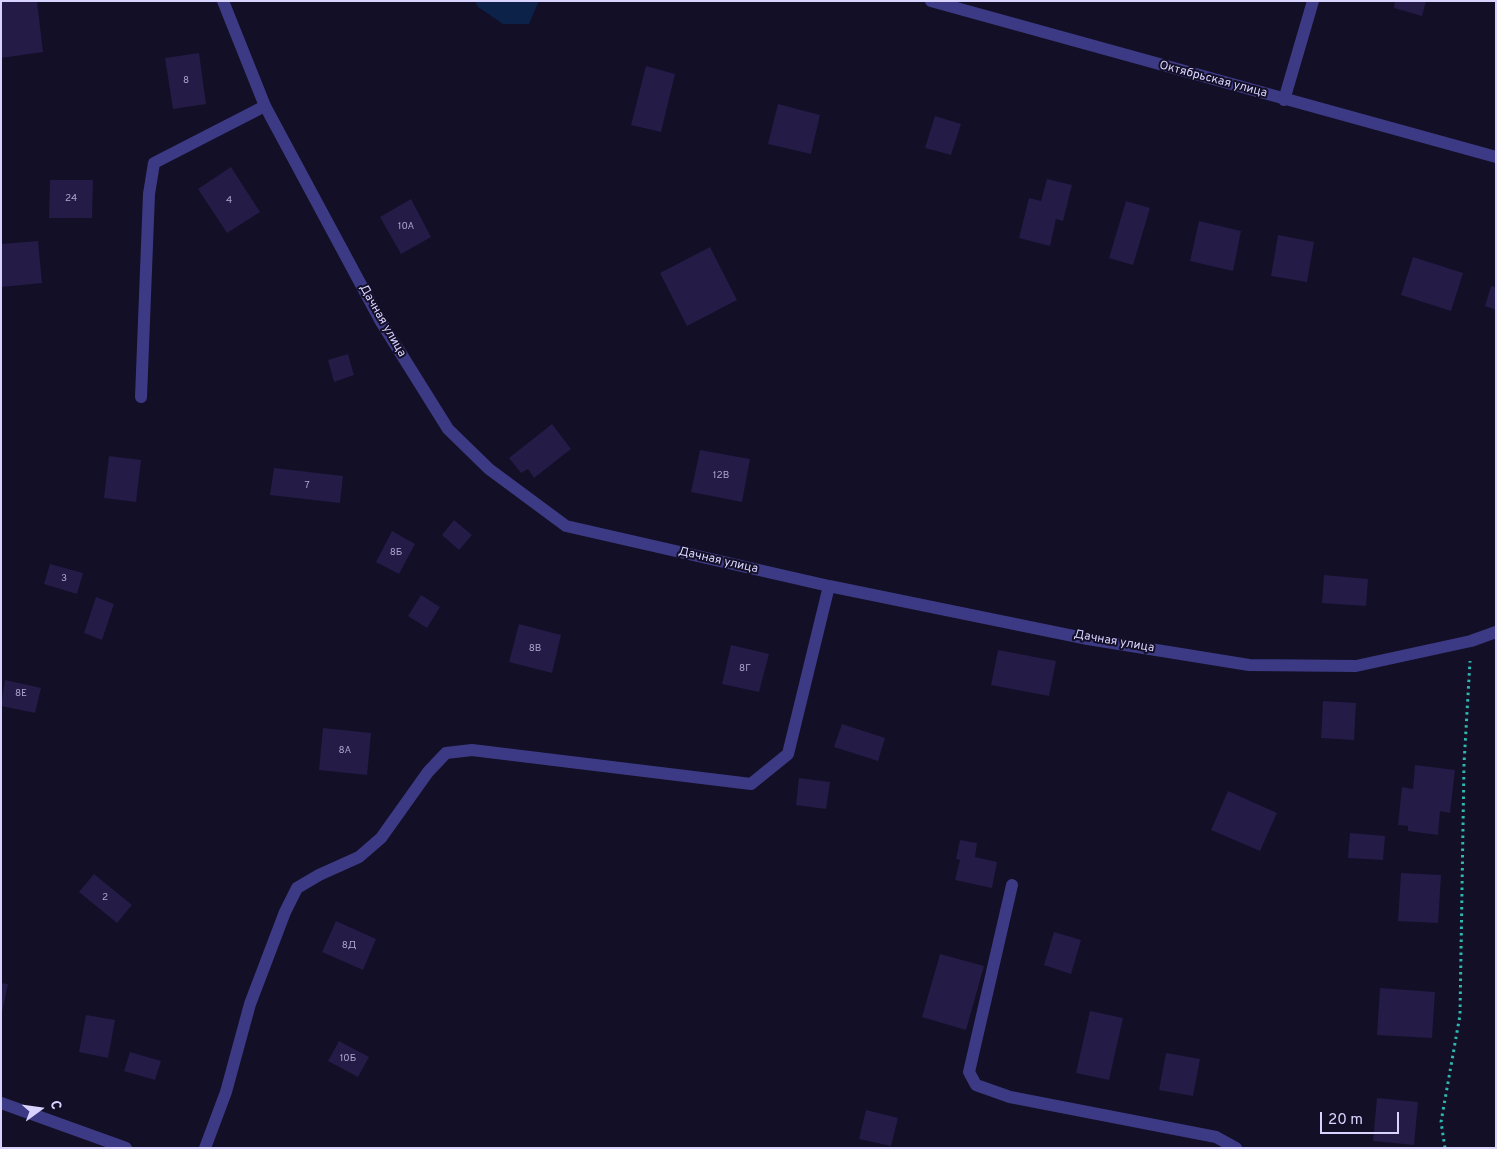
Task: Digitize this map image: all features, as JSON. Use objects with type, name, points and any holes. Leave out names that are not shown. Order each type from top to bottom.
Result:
[{"type":"street","name":"Дачная улица","points":[[223,1],[265,106],[380,320],[448,429],[490,469],[566,526],[829,586],[1088,639],[1249,665],[1356,666],[1471,640],[1496,632]]},
{"type":"street","name":"Октябрьская улица","points":[[931,1],[973,7],[1284,100],[1496,157]]},
{"type":"street","points":[[1284,100],[1313,1]]},
{"type":"street","points":[[141,397],[149,194],[154,163],[265,106]]},
{"type":"street","points":[[205,1148],[226,1092],[250,1004],[285,912],[297,888],[319,875],[359,857],[380,838],[428,772],[446,753],[472,750],[751,784],[788,754],[829,586]]},
{"type":"street","points":[[1012,885],[969,1072],[976,1085],[1010,1097],[1216,1137],[1236,1148]]},
{"type":"street","points":[[1,1104],[126,1148]]},
{"type":"path","points":[[1445,1148],[1441,1122],[1460,1015],[1464,764],[1471,640]]},
{"type":"water","points":[[475,1],[539,1],[529,24],[503,24],[478,7]]},
{"type":"building","points":[[1,1],[37,1],[43,52],[1,58]]},
{"type":"building","points":[[1395,1],[1426,1],[1422,16],[1394,8]]},
{"type":"building","points":[[199,53],[206,104],[173,109],[165,58]]},
{"type":"building","points":[[646,66],[675,74],[661,132],[631,125]]},
{"type":"building","points":[[778,104],[820,115],[811,154],[768,144]]},
{"type":"building","points":[[935,116],[961,124],[951,155],[925,148]]},
{"type":"building","points":[[231,167],[260,212],[227,233],[198,189]]},
{"type":"building","points":[[1047,179],[1072,185],[1063,221],[1056,219],[1050,246],[1019,238],[1029,198],[1041,201]]},
{"type":"building","points":[[50,180],[93,180],[92,218],[49,218]]},
{"type":"building","points":[[411,199],[431,237],[401,254],[380,217]]},
{"type":"building","points":[[1126,201],[1150,208],[1133,265],[1109,258]]},
{"type":"building","points":[[1199,221],[1241,231],[1233,271],[1190,261]]},
{"type":"building","points":[[1278,235],[1314,242],[1307,282],[1271,276]]},
{"type":"building","points":[[38,241],[42,283],[1,287],[1,244]]},
{"type":"building","points":[[710,247],[737,300],[687,326],[660,273]]},
{"type":"building","points":[[1413,257],[1463,273],[1451,311],[1401,295]]},
{"type":"building","points":[[1491,286],[1496,287],[1496,310],[1485,306]]},
{"type":"building","points":[[348,354],[354,375],[334,382],[328,360]]},
{"type":"building","points":[[552,424],[571,449],[534,478],[528,469],[521,473],[509,458]]},
{"type":"building","points":[[700,450],[750,459],[742,502],[691,492]]},
{"type":"building","points":[[109,456],[141,460],[136,502],[104,498]]},
{"type":"building","points":[[274,468],[343,476],[340,503],[270,495]]},
{"type":"building","points":[[454,520],[472,535],[459,550],[442,535]]},
{"type":"building","points":[[392,531],[415,544],[399,574],[376,562]]},
{"type":"building","points":[[50,564],[83,573],[77,594],[44,584]]},
{"type":"building","points":[[1324,575],[1368,579],[1366,606],[1322,603]]},
{"type":"building","points":[[421,595],[440,607],[427,628],[408,616]]},
{"type":"building","points":[[96,597],[114,604],[102,640],[84,633]]},
{"type":"building","points":[[519,624],[561,635],[552,673],[509,662]]},
{"type":"building","points":[[731,645],[769,654],[759,692],[722,684]]},
{"type":"building","points":[[998,650],[1056,661],[1049,696],[991,685]]},
{"type":"building","points":[[5,680],[41,688],[35,713],[1,706]]},
{"type":"building","points":[[1323,701],[1356,703],[1354,740],[1321,738]]},
{"type":"building","points":[[842,724],[885,738],[878,761],[834,747]]},
{"type":"building","points":[[323,728],[371,733],[367,775],[319,770]]},
{"type":"building","points":[[1415,765],[1455,770],[1450,813],[1440,811],[1438,835],[1408,831],[1408,826],[1398,825],[1402,787],[1413,789]]},
{"type":"building","points":[[799,778],[830,782],[826,809],[796,805]]},
{"type":"building","points":[[1228,791],[1277,813],[1260,851],[1211,830]]},
{"type":"building","points":[[1350,833],[1385,836],[1383,860],[1348,858]]},
{"type":"building","points":[[960,840],[977,843],[975,857],[997,862],[992,888],[955,880],[960,860],[956,859]]},
{"type":"building","points":[[1401,873],[1441,875],[1438,923],[1398,921]]},
{"type":"building","points":[[94,874],[132,905],[117,923],[79,892]]},
{"type":"building","points":[[336,921],[376,939],[363,970],[322,952]]},
{"type":"building","points":[[1054,932],[1081,940],[1071,974],[1044,965]]},
{"type":"building","points":[[940,954],[984,966],[966,1030],[922,1017]]},
{"type":"building","points":[[1,983],[8,984],[2,1012],[1,1012]]},
{"type":"building","points":[[1380,988],[1435,992],[1432,1038],[1377,1035]]},
{"type":"building","points":[[1090,1011],[1123,1018],[1109,1080],[1076,1073]]},
{"type":"building","points":[[86,1015],[115,1020],[108,1058],[79,1052]]},
{"type":"building","points":[[339,1041],[369,1057],[358,1077],[328,1061]]},
{"type":"building","points":[[130,1052],[161,1061],[155,1080],[124,1071]]},
{"type":"building","points":[[1166,1053],[1200,1059],[1193,1096],[1159,1090]]},
{"type":"building","points":[[1377,1098],[1418,1102],[1414,1145],[1373,1141]]},
{"type":"building","points":[[866,1110],[898,1118],[891,1146],[859,1139]]}]
